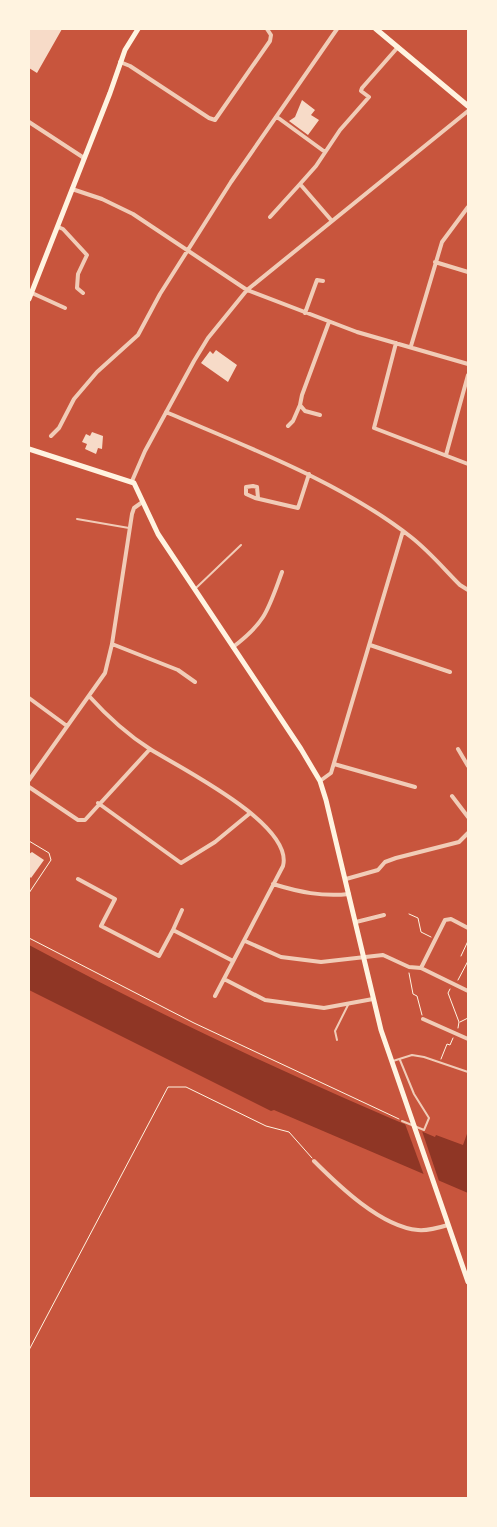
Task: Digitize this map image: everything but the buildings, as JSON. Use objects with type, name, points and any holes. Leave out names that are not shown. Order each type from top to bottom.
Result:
[{"type":"main road","points":[[29,299],[110,93],[120,62],[138,29]]},
{"type":"main road","points":[[376,29],[468,106]]},
{"type":"main road","points":[[29,448],[132,481],[141,503],[158,534],[301,749],[320,781],[350,894],[372,999],[390,1061],[468,1282]]},
{"type":"street","points":[[120,62],[215,120],[270,41],[271,35],[267,29]]},
{"type":"street","points":[[51,436],[59,428],[75,397],[97,372],[138,335],[187,250],[337,29]]},
{"type":"street","points":[[270,217],[316,166],[340,130],[369,97],[362,91],[362,88],[398,47]]},
{"type":"street","points":[[132,481],[166,412],[208,338],[247,290],[468,111]]},
{"type":"street","points":[[277,116],[324,152]]},
{"type":"street","points":[[29,122],[84,158]]},
{"type":"street","points":[[300,184],[332,221]]},
{"type":"street","points":[[72,189],[124,209],[247,290],[329,322],[468,364]]},
{"type":"street","points":[[410,346],[442,242],[468,207]]},
{"type":"street","points":[[58,228],[63,229],[87,255],[78,274],[77,288],[83,293]]},
{"type":"street","points":[[435,262],[468,272]]},
{"type":"street","points":[[305,313],[318,280],[323,281]]},
{"type":"street","points":[[32,293],[65,308]]},
{"type":"street","points":[[288,426],[293,421],[300,405],[329,322]]},
{"type":"street","points":[[396,343],[374,428],[468,464]]},
{"type":"street","points":[[446,455],[468,375]]},
{"type":"street","points":[[300,405],[305,411],[320,415]]},
{"type":"street","points":[[166,412],[309,474],[403,531],[460,585],[468,590]]},
{"type":"street","points":[[258,498],[298,508],[309,474]]},
{"type":"street","points":[[29,780],[105,673],[112,644],[134,508],[141,503]]},
{"type":"street","points":[[320,781],[331,774],[403,531]]},
{"type":"street","points":[[233,647],[261,623],[282,572]]},
{"type":"street","points":[[112,644],[178,670],[195,682]]},
{"type":"street","points":[[370,645],[450,672]]},
{"type":"street","points":[[89,696],[123,729],[150,749],[217,787],[250,814],[278,842],[283,852],[283,866],[215,996]]},
{"type":"street","points":[[29,698],[67,726]]},
{"type":"street","points":[[29,786],[78,820],[86,820],[98,803],[150,749]]},
{"type":"street","points":[[458,749],[468,766]]},
{"type":"street","points":[[334,764],[415,787]]},
{"type":"street","points":[[452,796],[468,817]]},
{"type":"street","points":[[98,803],[181,863],[215,842],[250,814]]},
{"type":"street","points":[[346,879],[378,870],[385,862],[396,858],[459,842],[468,833]]},
{"type":"street","points":[[78,879],[116,899],[101,926],[159,956],[182,910]]},
{"type":"street","points":[[273,884],[298,892],[326,896],[350,894]]},
{"type":"street","points":[[356,922],[384,915]]},
{"type":"street","points":[[421,968],[443,923],[448,919],[468,928]]},
{"type":"street","points":[[173,930],[234,961]]},
{"type":"street","points":[[244,941],[281,958],[321,962],[383,954],[409,967],[421,968],[468,991]]},
{"type":"street","points":[[224,979],[265,1000],[324,1008],[372,999]]},
{"type":"street","points":[[423,1019],[468,1039]]},
{"type":"street","points":[[314,1160],[346,1191],[406,1228],[428,1230],[448,1225]]},
{"type":"lane","points":[[77,519],[130,528]]},
{"type":"lane","points":[[195,590],[241,545]]},
{"type":"lane","points":[[338,1040],[335,1031],[349,1004]]},
{"type":"lane","points":[[390,1061],[400,1060],[412,1055],[424,1057],[468,1072]]},
{"type":"lane","points":[[400,1060],[414,1094],[429,1118],[424,1130],[402,1120]]},
{"type":"path","points":[[29,841],[49,853],[52,860],[29,893]]},
{"type":"path","points":[[410,914],[418,918],[421,932],[435,939]]},
{"type":"path","points":[[29,938],[194,1023],[402,1120]]},
{"type":"path","points":[[461,956],[468,941]]},
{"type":"path","points":[[441,1058],[447,1044],[450,1045],[457,1033],[459,1022],[448,993],[468,961]]},
{"type":"path","points":[[409,967],[413,994],[417,996],[423,1019]]},
{"type":"path","points":[[459,1022],[468,1018]]},
{"type":"path","points":[[29,1350],[168,1087],[186,1088],[266,1126],[289,1132],[314,1160]]},
{"type":"shaded area","points":[[29,945],[129,997],[230,1046],[332,1093],[435,1137],[436,1135],[463,1145],[468,1131],[468,1193],[274,1110],[271,1111],[29,990]]},
{"type":"pier","points":[[404,1121],[421,1128],[440,1184],[425,1178]]}]
